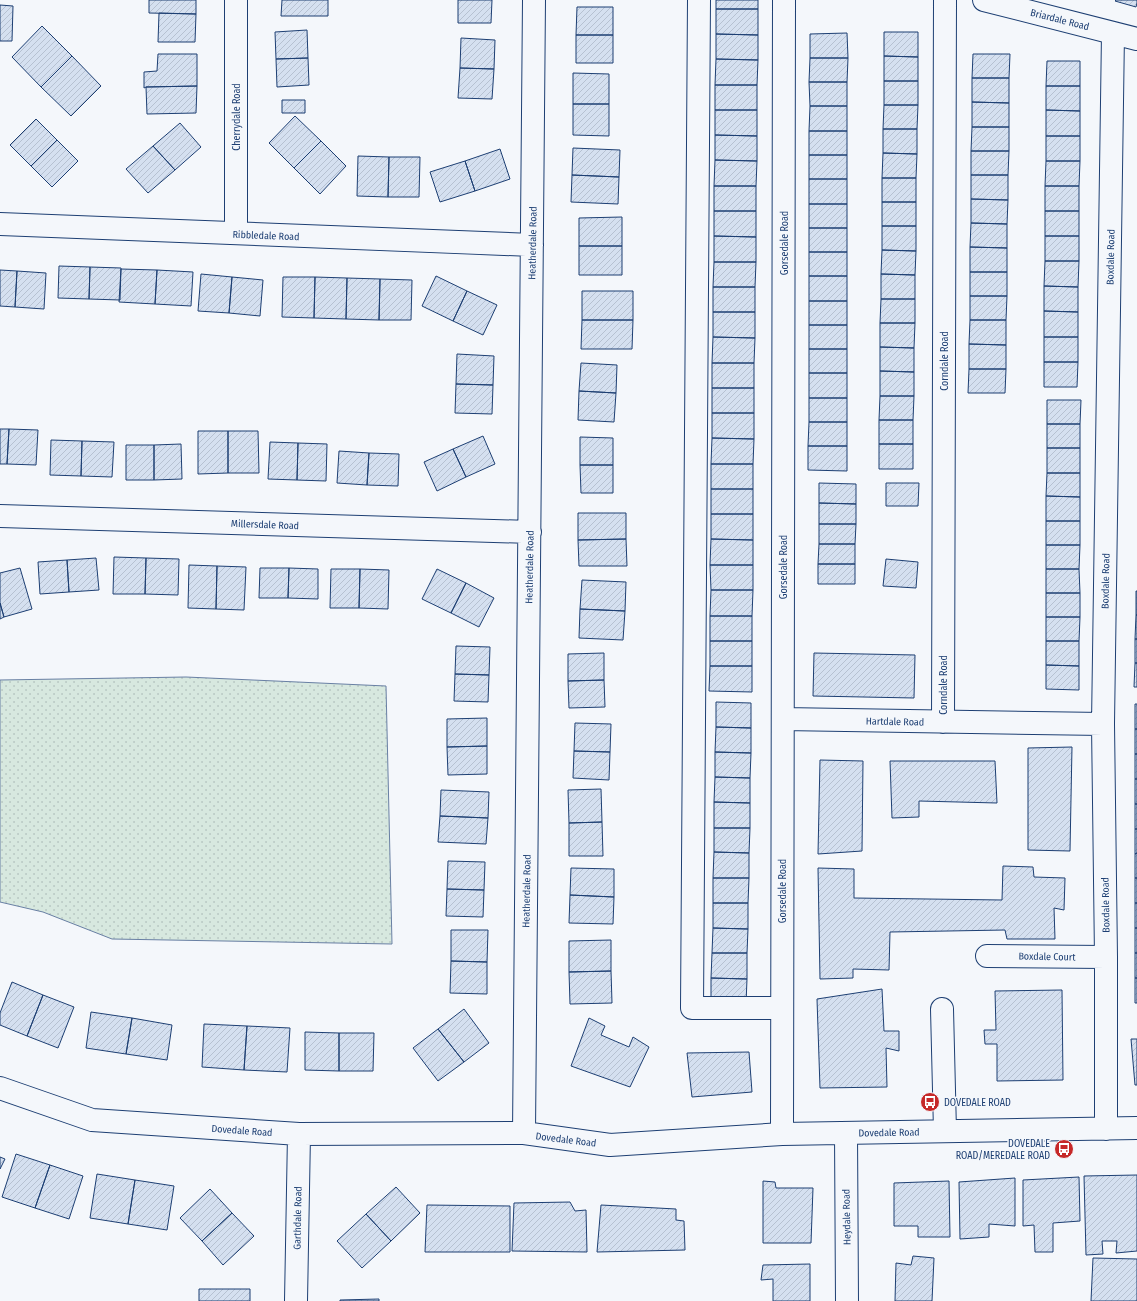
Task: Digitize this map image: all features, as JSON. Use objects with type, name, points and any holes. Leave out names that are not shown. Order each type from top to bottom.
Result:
[{"type":"street","name":"Cherrydale Road","points":[[236,0],[236,234]]},
{"type":"street","name":"Heatherdale Road","points":[[524,1133],[534,0]]},
{"type":"street","points":[[699,0],[692,1008],[782,1008]]},
{"type":"street","name":"Gorsedale Road","points":[[782,1134],[784,0]]},
{"type":"street","name":"Corndale Road","points":[[943,722],[945,0]]},
{"type":"street","name":"Briardale Road","points":[[984,0],[1137,39]]},
{"type":"street","name":"Boxdale Road","points":[[1106,1129],[1106,957],[1103,724],[1113,33]]},
{"type":"street","name":"Ribbledale Road","points":[[0,224],[532,245]]},
{"type":"street","name":"Millersdale Road","points":[[0,516],[530,532]]},
{"type":"street","name":"Hartdale Road","points":[[783,719],[1103,724]]},
{"type":"street","name":"Boxdale Court","points":[[987,956],[1106,957]]},
{"type":"street","points":[[942,1009],[945,1131]]},
{"type":"street","name":"Dovedale Road","points":[[0,1088],[92,1120],[299,1134],[524,1133],[610,1145],[782,1134],[1137,1128]]},
{"type":"street","name":"Heydale Road","points":[[846,1133],[847,1301]]},
{"type":"street","name":"Garthdale Road","points":[[296,1301],[299,1134]]},
{"type":"shaded area","points":[[186,677],[386,686],[392,944],[112,939],[43,912],[0,902],[0,680]]},
{"type":"building","points":[[149,0],[196,0],[196,14],[149,13]]},
{"type":"building","points":[[282,0],[328,0],[328,16],[281,16]]},
{"type":"building","points":[[458,0],[492,0],[491,23],[458,23]]},
{"type":"building","points":[[716,0],[758,0],[758,9],[716,9]]},
{"type":"building","points":[[1137,0],[1137,3],[1136,7],[1115,1]]},
{"type":"building","points":[[0,5],[13,6],[12,41],[0,41]]},
{"type":"building","points":[[577,7],[613,7],[613,35],[576,35]]},
{"type":"building","points":[[716,9],[758,9],[758,35],[716,34]]},
{"type":"building","points":[[159,13],[196,14],[195,42],[158,42]]},
{"type":"building","points":[[42,26],[72,56],[41,87],[12,57]]},
{"type":"building","points":[[307,30],[308,58],[276,59],[275,32]]},
{"type":"building","points":[[884,32],[918,32],[918,57],[884,56]]},
{"type":"building","points":[[847,33],[848,58],[810,58],[810,34]]},
{"type":"building","points":[[716,34],[758,35],[758,60],[716,59]]},
{"type":"building","points":[[576,35],[613,35],[613,63],[576,63]]},
{"type":"building","points":[[461,38],[495,40],[494,69],[460,68]]},
{"type":"building","points":[[158,54],[197,54],[197,86],[144,88],[144,72],[157,71]]},
{"type":"building","points":[[973,54],[1010,54],[1009,78],[972,78]]},
{"type":"building","points":[[72,56],[101,86],[71,116],[41,87]]},
{"type":"building","points":[[884,56],[918,57],[918,81],[884,81]]},
{"type":"building","points":[[308,58],[309,85],[277,87],[276,59]]},
{"type":"building","points":[[810,58],[848,58],[847,82],[809,82]]},
{"type":"building","points":[[716,59],[758,60],[757,85],[715,85]]},
{"type":"building","points":[[1047,61],[1080,61],[1080,86],[1046,86]]},
{"type":"building","points":[[460,68],[494,69],[492,99],[458,98]]},
{"type":"building","points":[[573,73],[609,74],[609,104],[573,104]]},
{"type":"building","points":[[972,78],[1009,78],[1009,103],[972,102]]},
{"type":"building","points":[[884,81],[918,81],[918,105],[884,105]]},
{"type":"building","points":[[809,82],[847,82],[847,106],[810,106]]},
{"type":"building","points":[[715,85],[757,85],[757,110],[715,110]]},
{"type":"building","points":[[197,86],[196,113],[147,114],[146,87]]},
{"type":"building","points":[[1046,86],[1080,86],[1080,111],[1046,110]]},
{"type":"building","points":[[282,100],[305,100],[305,113],[282,113]]},
{"type":"building","points":[[972,102],[1009,103],[1009,127],[972,127]]},
{"type":"building","points":[[573,104],[609,104],[609,136],[573,135]]},
{"type":"building","points":[[884,105],[918,105],[917,129],[883,129]]},
{"type":"building","points":[[810,106],[847,106],[847,131],[809,131]]},
{"type":"building","points":[[715,110],[757,110],[757,136],[715,135]]},
{"type":"building","points":[[1046,110],[1080,111],[1080,136],[1046,136]]},
{"type":"building","points":[[295,116],[321,141],[294,168],[269,143]]},
{"type":"building","points":[[36,119],[57,140],[31,166],[10,145]]},
{"type":"building","points":[[180,123],[201,147],[175,170],[153,146]]},
{"type":"building","points":[[972,127],[1009,127],[1009,151],[971,151]]},
{"type":"building","points":[[883,129],[917,129],[917,154],[883,153]]},
{"type":"building","points":[[809,131],[847,131],[847,155],[809,155]]},
{"type":"building","points":[[715,135],[757,136],[757,161],[715,160]]},
{"type":"building","points":[[1046,136],[1080,136],[1080,161],[1046,161]]},
{"type":"building","points":[[57,140],[78,161],[52,187],[31,166]]},
{"type":"building","points":[[321,141],[346,166],[320,194],[294,168]]},
{"type":"building","points":[[153,146],[175,170],[148,193],[126,169]]},
{"type":"building","points":[[573,148],[620,150],[619,177],[572,175]]},
{"type":"building","points":[[500,149],[510,179],[475,191],[465,161]]},
{"type":"building","points":[[971,151],[1009,151],[1008,175],[971,175]]},
{"type":"building","points":[[883,153],[917,154],[916,178],[882,178]]},
{"type":"building","points":[[809,155],[847,155],[847,179],[809,179]]},
{"type":"building","points":[[358,156],[389,157],[388,197],[357,196]]},
{"type":"building","points":[[389,157],[420,157],[419,197],[388,197]]},
{"type":"building","points":[[715,160],[757,161],[756,186],[714,186]]},
{"type":"building","points":[[465,161],[475,191],[440,202],[430,172]]},
{"type":"building","points":[[1046,161],[1080,161],[1079,186],[1045,186]]},
{"type":"building","points":[[572,175],[619,177],[618,204],[571,202]]},
{"type":"building","points":[[971,175],[1008,175],[1008,200],[971,199]]},
{"type":"building","points":[[882,178],[916,178],[916,202],[882,202]]},
{"type":"building","points":[[809,179],[847,179],[847,204],[809,204]]},
{"type":"building","points":[[714,186],[756,186],[756,211],[714,211]]},
{"type":"building","points":[[1045,186],[1079,186],[1079,211],[1045,211]]},
{"type":"building","points":[[971,199],[1008,200],[1007,224],[971,223]]},
{"type":"building","points":[[882,202],[916,202],[916,226],[882,226]]},
{"type":"building","points":[[809,204],[847,204],[847,228],[809,228]]},
{"type":"building","points":[[714,211],[756,211],[756,237],[714,236]]},
{"type":"building","points":[[1045,211],[1079,211],[1079,236],[1045,236]]},
{"type":"building","points":[[622,217],[622,246],[579,246],[579,218]]},
{"type":"building","points":[[971,223],[1007,224],[1007,248],[970,247]]},
{"type":"building","points":[[882,226],[916,226],[916,251],[882,250]]},
{"type":"building","points":[[809,228],[847,228],[847,252],[809,252]]},
{"type":"building","points":[[714,236],[756,237],[756,262],[714,262]]},
{"type":"building","points":[[1045,236],[1079,236],[1079,261],[1045,261]]},
{"type":"building","points":[[579,246],[622,246],[622,275],[579,275]]},
{"type":"building","points":[[970,247],[1007,248],[1007,272],[970,272]]},
{"type":"building","points":[[882,250],[916,251],[915,275],[881,274]]},
{"type":"building","points":[[809,252],[847,252],[847,276],[809,276]]},
{"type":"building","points":[[1045,261],[1079,261],[1078,287],[1044,286]]},
{"type":"building","points":[[714,262],[756,262],[755,287],[713,287]]},
{"type":"building","points":[[59,266],[90,267],[89,299],[58,298]]},
{"type":"building","points":[[90,267],[121,268],[120,300],[89,299]]},
{"type":"building","points":[[121,269],[157,270],[155,304],[119,302]]},
{"type":"building","points":[[0,270],[17,271],[15,307],[0,306]]},
{"type":"building","points":[[157,270],[193,272],[191,306],[155,304]]},
{"type":"building","points":[[17,271],[46,273],[44,309],[15,307]]},
{"type":"building","points":[[970,272],[1007,272],[1007,296],[970,296]]},
{"type":"building","points":[[201,274],[232,277],[229,313],[198,311]]},
{"type":"building","points":[[881,274],[915,275],[915,299],[881,299]]},
{"type":"building","points":[[436,276],[467,291],[453,321],[422,306]]},
{"type":"building","points":[[809,276],[847,276],[847,301],[809,301]]},
{"type":"building","points":[[232,277],[263,280],[260,316],[229,313]]},
{"type":"building","points":[[283,277],[315,277],[314,318],[282,317]]},
{"type":"building","points":[[315,277],[347,278],[346,319],[314,318]]},
{"type":"building","points":[[347,278],[380,279],[379,320],[346,319]]},
{"type":"building","points":[[380,279],[412,280],[411,320],[379,320]]},
{"type":"building","points":[[1044,286],[1078,287],[1078,312],[1044,311]]},
{"type":"building","points":[[713,287],[755,287],[755,312],[713,312]]},
{"type":"building","points":[[467,291],[497,305],[483,335],[453,321]]},
{"type":"building","points":[[582,291],[633,291],[633,320],[582,320]]},
{"type":"building","points":[[970,296],[1007,296],[1006,320],[970,320]]},
{"type":"building","points":[[881,299],[915,299],[915,323],[880,323]]},
{"type":"building","points":[[809,301],[847,301],[847,325],[809,325]]},
{"type":"building","points":[[1044,311],[1078,312],[1078,337],[1044,337]]},
{"type":"building","points":[[713,312],[755,312],[755,338],[713,337]]},
{"type":"building","points":[[582,320],[633,320],[632,349],[581,349]]},
{"type":"building","points":[[970,320],[1006,320],[1006,345],[969,344]]},
{"type":"building","points":[[880,323],[915,323],[914,348],[880,347]]},
{"type":"building","points":[[809,325],[847,325],[847,349],[809,349]]},
{"type":"building","points":[[713,337],[755,338],[754,363],[712,363]]},
{"type":"building","points":[[1044,337],[1078,337],[1078,362],[1044,362]]},
{"type":"building","points":[[969,344],[1006,345],[1006,369],[969,369]]},
{"type":"building","points":[[880,347],[914,348],[914,372],[880,371]]},
{"type":"building","points":[[809,349],[847,349],[847,373],[809,373]]},
{"type":"building","points":[[457,354],[494,356],[493,385],[456,384]]},
{"type":"building","points":[[1044,362],[1078,362],[1077,387],[1044,387]]},
{"type":"building","points":[[581,363],[617,365],[616,393],[579,391]]},
{"type":"building","points":[[712,363],[754,363],[754,388],[712,388]]},
{"type":"building","points":[[969,369],[1006,369],[1005,393],[968,393]]},
{"type":"building","points":[[880,371],[914,372],[914,396],[880,396]]},
{"type":"building","points":[[809,373],[847,373],[847,398],[809,398]]},
{"type":"building","points":[[456,384],[493,385],[492,414],[455,413]]},
{"type":"building","points":[[712,388],[754,388],[754,413],[712,413]]},
{"type":"building","points":[[579,391],[616,393],[614,422],[578,420]]},
{"type":"building","points":[[880,396],[914,396],[913,420],[879,420]]},
{"type":"building","points":[[809,398],[847,398],[847,422],[809,422]]},
{"type":"building","points":[[1047,400],[1081,400],[1080,424],[1047,424]]},
{"type":"building","points":[[712,413],[754,413],[754,439],[712,438]]},
{"type":"building","points":[[879,420],[913,420],[913,444],[879,444]]},
{"type":"building","points":[[809,422],[847,422],[847,446],[808,446]]},
{"type":"building","points":[[1047,424],[1080,424],[1080,448],[1047,448]]},
{"type":"building","points":[[0,429],[9,429],[7,464],[0,464]]},
{"type":"building","points":[[9,429],[38,430],[36,465],[7,464]]},
{"type":"building","points":[[198,431],[228,431],[228,473],[198,474]]},
{"type":"building","points":[[228,431],[258,431],[259,473],[228,473]]},
{"type":"building","points":[[483,436],[495,464],[466,477],[453,449]]},
{"type":"building","points":[[580,437],[613,438],[613,465],[580,465]]},
{"type":"building","points":[[712,438],[754,439],[753,464],[711,464]]},
{"type":"building","points":[[51,440],[82,441],[81,476],[50,475]]},
{"type":"building","points":[[82,441],[114,442],[112,477],[81,476]]},
{"type":"building","points":[[270,442],[298,443],[297,480],[268,479]]},
{"type":"building","points":[[298,443],[327,444],[326,481],[297,480]]},
{"type":"building","points":[[181,444],[182,479],[154,480],[154,445]]},
{"type":"building","points":[[879,444],[913,444],[913,469],[879,469]]},
{"type":"building","points":[[126,445],[154,445],[154,480],[126,480]]},
{"type":"building","points":[[808,446],[847,446],[847,471],[808,470]]},
{"type":"building","points":[[1047,448],[1080,448],[1080,473],[1047,473]]},
{"type":"building","points":[[453,449],[466,477],[437,491],[424,462]]},
{"type":"building","points":[[339,451],[369,453],[367,485],[337,483]]},
{"type":"building","points":[[369,453],[399,454],[398,486],[367,485]]},
{"type":"building","points":[[711,464],[753,464],[753,489],[711,489]]},
{"type":"building","points":[[580,465],[613,465],[613,493],[581,493]]},
{"type":"building","points":[[1047,473],[1080,473],[1080,497],[1046,496]]},
{"type":"building","points":[[819,483],[856,484],[856,504],[819,503]]},
{"type":"building","points":[[886,483],[919,483],[918,506],[886,506]]},
{"type":"building","points":[[711,489],[753,489],[753,514],[711,514]]},
{"type":"building","points":[[1046,496],[1080,497],[1080,521],[1046,521]]},
{"type":"building","points":[[819,503],[856,504],[856,524],[819,524]]},
{"type":"building","points":[[578,513],[626,513],[626,539],[578,540]]},
{"type":"building","points":[[711,514],[753,514],[753,540],[711,539]]},
{"type":"building","points":[[1046,521],[1080,521],[1080,545],[1046,545]]},
{"type":"building","points":[[819,524],[856,524],[855,544],[819,544]]},
{"type":"building","points":[[626,539],[627,566],[579,566],[578,540]]},
{"type":"building","points":[[711,539],[753,540],[753,565],[710,565]]},
{"type":"building","points":[[819,544],[855,544],[855,564],[818,564]]},
{"type":"building","points":[[1046,545],[1080,545],[1079,569],[1046,569]]},
{"type":"building","points":[[114,557],[146,558],[145,594],[113,594]]},
{"type":"building","points":[[96,558],[99,590],[69,592],[67,560]]},
{"type":"building","points":[[146,558],[179,559],[178,595],[145,594]]},
{"type":"building","points":[[886,559],[918,562],[916,588],[883,586]]},
{"type":"building","points":[[67,560],[69,592],[40,594],[38,562]]},
{"type":"building","points":[[818,564],[855,564],[855,584],[818,584]]},
{"type":"building","points":[[189,565],[217,566],[216,609],[188,608]]},
{"type":"building","points":[[710,565],[753,565],[753,590],[711,590]]},
{"type":"building","points":[[217,566],[246,567],[244,610],[216,609]]},
{"type":"building","points":[[20,568],[32,609],[4,617],[0,603],[0,573]]},
{"type":"building","points":[[260,568],[289,568],[288,598],[259,598]]},
{"type":"building","points":[[289,568],[318,569],[318,599],[288,598]]},
{"type":"building","points":[[331,569],[360,569],[359,608],[330,608]]},
{"type":"building","points":[[360,569],[389,570],[388,609],[359,608]]},
{"type":"building","points":[[437,569],[466,583],[451,613],[422,599]]},
{"type":"building","points":[[1046,569],[1079,569],[1080,593],[1046,593]]},
{"type":"building","points":[[582,580],[626,582],[625,611],[580,609]]},
{"type":"building","points":[[466,583],[494,598],[479,627],[451,613]]},
{"type":"building","points":[[711,590],[753,590],[752,616],[710,616]]},
{"type":"building","points":[[1137,591],[1137,615],[1136,615]]},
{"type":"building","points":[[1046,593],[1080,593],[1080,617],[1046,617]]},
{"type":"building","points":[[0,603],[4,617],[0,619]]},
{"type":"building","points":[[580,609],[625,611],[623,640],[579,638]]},
{"type":"building","points":[[1136,615],[1137,639],[1135,639]]},
{"type":"building","points":[[710,616],[752,616],[752,641],[710,641]]},
{"type":"building","points":[[1046,617],[1080,617],[1079,641],[1046,641]]},
{"type":"building","points":[[1135,639],[1137,639],[1137,663],[1135,663]]},
{"type":"building","points":[[710,641],[752,641],[752,666],[710,666]]},
{"type":"building","points":[[1046,641],[1079,641],[1079,666],[1046,665]]},
{"type":"building","points":[[456,646],[490,647],[489,675],[455,674]]},
{"type":"building","points":[[604,653],[604,680],[568,681],[568,654]]},
{"type":"building","points":[[814,653],[915,655],[914,698],[813,696]]},
{"type":"building","points":[[1135,663],[1137,663],[1137,687],[1134,687]]},
{"type":"building","points":[[1046,665],[1079,666],[1079,690],[1046,689]]},
{"type":"building","points":[[710,666],[752,666],[752,692],[709,691]]},
{"type":"building","points":[[455,674],[489,675],[488,702],[454,701]]},
{"type":"building","points":[[604,680],[605,707],[569,708],[568,681]]},
{"type":"building","points":[[716,702],[751,703],[751,728],[716,727]]},
{"type":"building","points":[[1135,704],[1137,704],[1137,729],[1135,729]]},
{"type":"building","points":[[487,718],[487,746],[447,747],[447,719]]},
{"type":"building","points":[[575,723],[611,724],[610,752],[574,751]]},
{"type":"building","points":[[716,727],[751,728],[751,753],[715,752]]},
{"type":"building","points":[[1135,729],[1137,729],[1137,754],[1135,754]]},
{"type":"building","points":[[487,746],[487,774],[448,775],[447,747]]},
{"type":"building","points":[[1072,747],[1070,851],[1028,850],[1028,748]]},
{"type":"building","points":[[574,751],[610,752],[609,780],[573,778]]},
{"type":"building","points":[[715,752],[751,753],[750,778],[715,777]]},
{"type":"building","points":[[1135,754],[1137,754],[1137,779],[1135,779]]},
{"type":"building","points":[[820,760],[863,761],[862,851],[818,854]]},
{"type":"building","points":[[890,761],[995,761],[997,803],[919,801],[919,817],[892,818]]},
{"type":"building","points":[[715,777],[750,778],[750,803],[714,802]]},
{"type":"building","points":[[1135,779],[1137,779],[1137,804],[1135,804]]},
{"type":"building","points":[[601,789],[602,822],[569,823],[568,790]]},
{"type":"building","points":[[441,790],[489,792],[488,818],[440,816]]},
{"type":"building","points":[[714,802],[750,803],[750,828],[714,828]]},
{"type":"building","points":[[1135,804],[1137,804],[1137,829],[1135,829]]},
{"type":"building","points":[[440,816],[488,818],[486,844],[438,842]]},
{"type":"building","points":[[602,822],[603,856],[569,856],[569,823]]},
{"type":"building","points":[[714,828],[750,828],[749,853],[714,852]]},
{"type":"building","points":[[1135,829],[1137,829],[1137,853],[1135,854]]},
{"type":"building","points":[[714,852],[749,853],[749,878],[713,878]]},
{"type":"building","points":[[1137,853],[1137,878],[1135,878],[1135,854]]},
{"type":"building","points":[[448,861],[485,862],[484,890],[447,889]]},
{"type":"building","points":[[1003,866],[1033,867],[1034,877],[1065,878],[1064,910],[1054,908],[1055,939],[1007,939],[1005,930],[890,932],[889,970],[853,969],[853,978],[820,979],[818,868],[854,869],[854,898],[1002,900]]},
{"type":"building","points":[[571,868],[614,869],[614,897],[570,895]]},
{"type":"building","points":[[713,878],[749,878],[748,903],[713,903]]},
{"type":"building","points":[[1135,878],[1137,878],[1137,903],[1135,903]]},
{"type":"building","points":[[447,889],[484,890],[483,917],[446,916]]},
{"type":"building","points":[[570,895],[614,897],[613,924],[569,923]]},
{"type":"building","points":[[713,903],[748,903],[748,929],[713,928]]},
{"type":"building","points":[[1135,903],[1137,903],[1137,928],[1135,928]]},
{"type":"building","points":[[713,928],[748,929],[747,953],[712,953]]},
{"type":"building","points":[[1135,928],[1137,928],[1137,953],[1135,953]]},
{"type":"building","points":[[451,930],[488,930],[487,962],[451,961]]},
{"type":"building","points":[[611,940],[611,971],[569,972],[569,941]]},
{"type":"building","points":[[712,953],[747,953],[747,979],[711,978]]},
{"type":"building","points":[[1135,953],[1137,953],[1137,978],[1135,978]]},
{"type":"building","points":[[451,961],[487,962],[487,994],[450,993]]},
{"type":"building","points":[[611,971],[612,1003],[570,1004],[569,972]]},
{"type":"building","points":[[711,978],[747,979],[746,1004],[711,1003]]},
{"type":"building","points":[[1135,978],[1137,978],[1137,1003],[1135,1003]]},
{"type":"building","points":[[12,982],[43,995],[27,1036],[0,1025],[0,1013]]},
{"type":"building","points":[[882,989],[884,1031],[899,1031],[899,1051],[886,1048],[887,1087],[820,1088],[817,999]]},
{"type":"building","points":[[1062,990],[1063,1080],[997,1081],[997,1044],[985,1044],[984,1030],[996,1030],[995,991]]},
{"type":"building","points":[[43,995],[74,1007],[58,1048],[27,1036]]},
{"type":"building","points":[[464,1009],[489,1043],[464,1062],[438,1029]]},
{"type":"building","points":[[91,1012],[132,1018],[126,1054],[86,1048]]},
{"type":"building","points":[[132,1018],[172,1025],[167,1060],[126,1054]]},
{"type":"building","points":[[589,1018],[605,1026],[601,1035],[629,1047],[633,1037],[649,1047],[630,1087],[571,1066]]},
{"type":"building","points":[[204,1024],[247,1026],[244,1070],[202,1067]]},
{"type":"building","points":[[247,1026],[290,1028],[287,1072],[244,1070]]},
{"type":"building","points":[[438,1029],[464,1062],[438,1081],[413,1048]]},
{"type":"building","points":[[305,1032],[339,1033],[339,1071],[305,1070]]},
{"type":"building","points":[[339,1033],[374,1033],[373,1071],[339,1071]]},
{"type":"building","points":[[1131,1039],[1137,1039],[1137,1085],[1135,1085]]},
{"type":"building","points":[[749,1052],[752,1092],[692,1097],[687,1053]]},
{"type":"building","points":[[16,1154],[50,1165],[35,1208],[2,1197]]},
{"type":"building","points":[[0,1157],[5,1159],[0,1169]]},
{"type":"building","points":[[50,1165],[83,1176],[69,1219],[35,1208]]},
{"type":"building","points":[[97,1174],[135,1180],[128,1224],[90,1218]]},
{"type":"building","points":[[1137,1175],[1137,1251],[1116,1253],[1117,1241],[1102,1241],[1103,1254],[1086,1255],[1084,1176]]},
{"type":"building","points":[[1079,1177],[1080,1221],[1053,1223],[1053,1252],[1035,1252],[1034,1225],[1023,1226],[1023,1180]]},
{"type":"building","points":[[1015,1178],[1015,1226],[989,1224],[989,1237],[960,1239],[959,1182]]},
{"type":"building","points":[[135,1180],[174,1186],[167,1230],[128,1224]]},
{"type":"building","points":[[763,1181],[775,1182],[776,1188],[813,1188],[811,1243],[763,1243]]},
{"type":"building","points":[[949,1181],[950,1237],[918,1237],[918,1226],[894,1226],[894,1183]]},
{"type":"building","points":[[396,1187],[420,1213],[391,1241],[366,1214]]},
{"type":"building","points":[[210,1189],[232,1213],[202,1241],[180,1218]]},
{"type":"building","points":[[570,1202],[575,1211],[586,1210],[587,1252],[512,1251],[514,1203]]},
{"type":"building","points":[[427,1205],[510,1206],[510,1252],[425,1252]]},
{"type":"building","points":[[601,1205],[676,1209],[676,1220],[684,1221],[685,1250],[597,1252]]},
{"type":"building","points":[[232,1213],[254,1236],[223,1265],[202,1241]]},
{"type":"building","points":[[366,1214],[391,1241],[362,1268],[337,1241]]},
{"type":"building","points":[[913,1256],[934,1258],[932,1301],[895,1301],[896,1263],[911,1265]]},
{"type":"building","points":[[1093,1258],[1137,1259],[1137,1301],[1091,1301]]},
{"type":"building","points":[[810,1264],[810,1301],[773,1301],[773,1279],[761,1280],[763,1265]]},
{"type":"building","points":[[199,1289],[250,1289],[250,1301],[199,1301]]},
{"type":"building","points":[[379,1299],[379,1301],[340,1301],[340,1300]]},
{"type":"place","name":"DOVEDALE ROAD","points":[[930,1102]]},
{"type":"place","name":"DOVEDALE ROAD/MEREDALE ROAD","points":[[1064,1149]]}]
